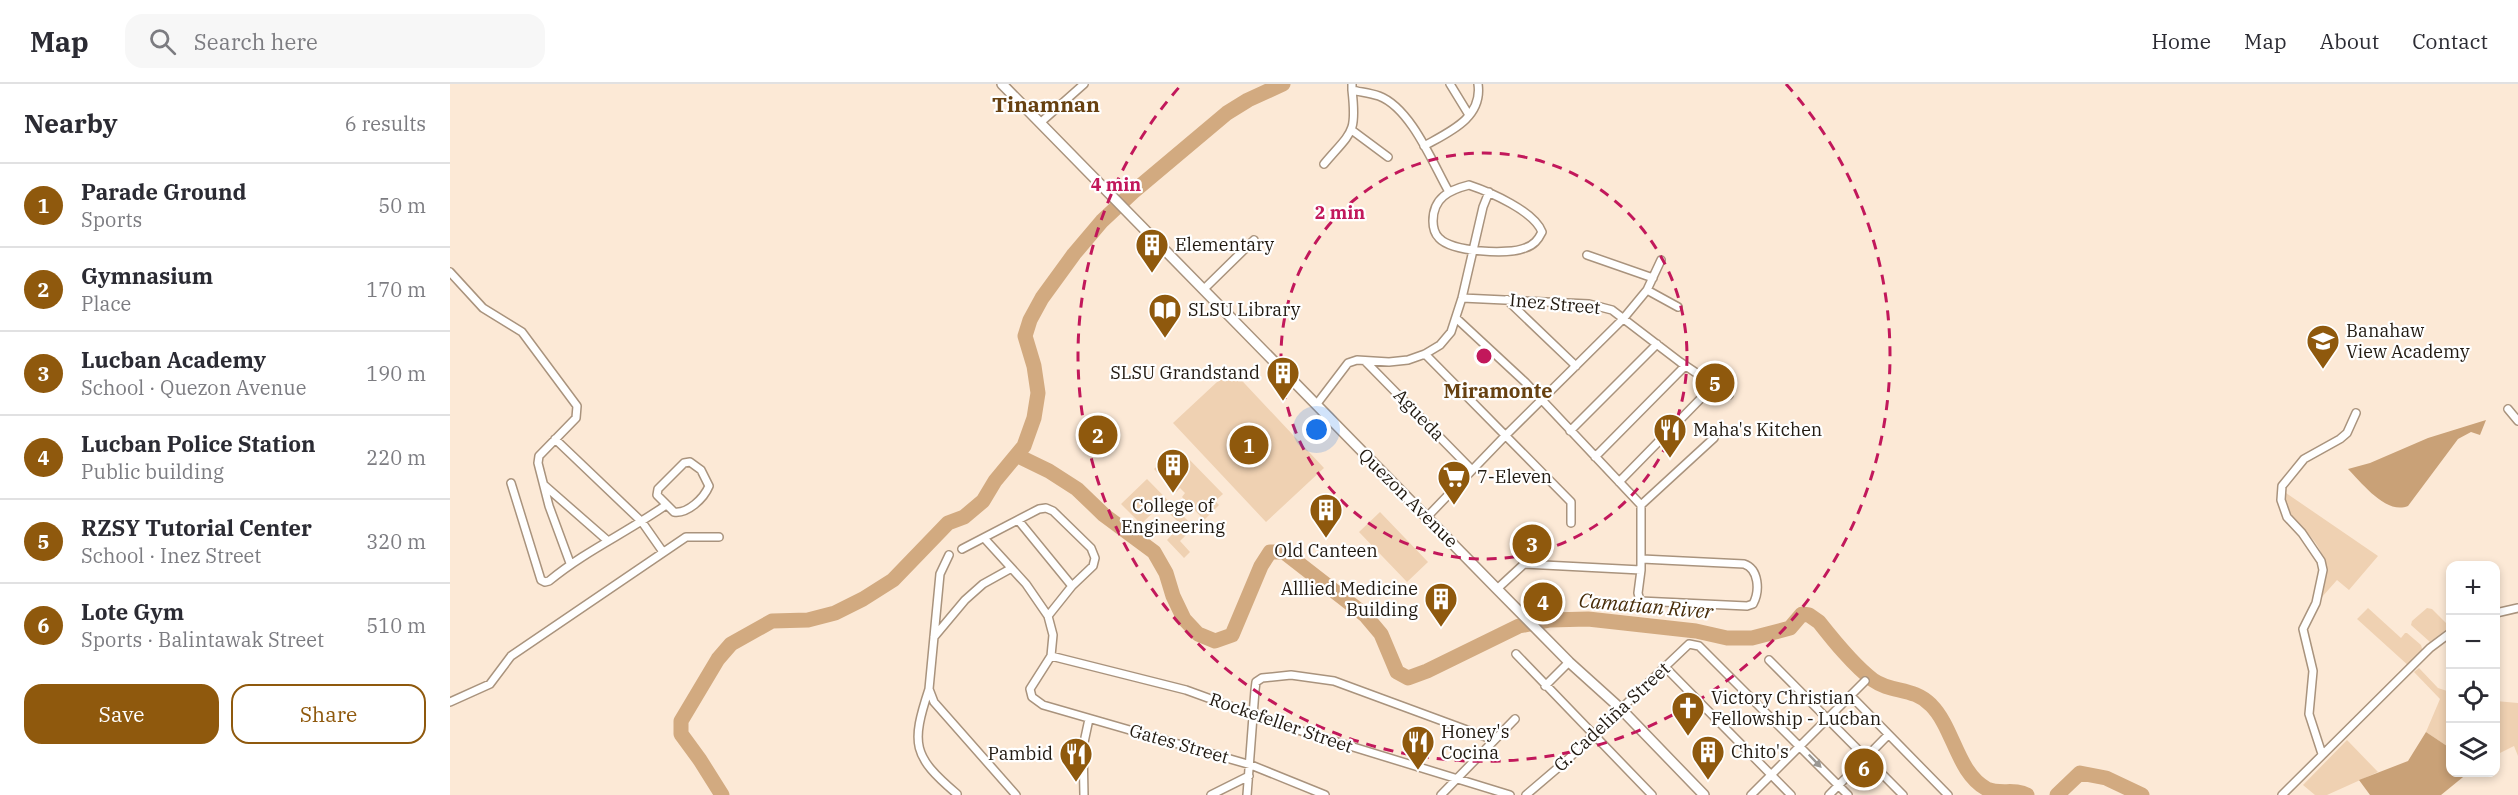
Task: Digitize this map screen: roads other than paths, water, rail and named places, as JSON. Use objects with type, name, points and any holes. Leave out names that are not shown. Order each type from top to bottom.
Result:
[{"type":"main road","name":"Quezon Avenue","points":[[1002,84],[1569,662],[1620,708],[1704,795]]},
{"type":"street","points":[[1040,123],[1084,84]]},
{"type":"street","points":[[1450,84],[1469,115]]},
{"type":"street","points":[[1424,146],[1456,127],[1469,115],[1478,104],[1478,84]]},
{"type":"street","points":[[1324,164],[1353,131],[1352,87],[1380,96],[1396,107],[1424,146],[1449,192]]},
{"type":"street","points":[[1353,131],[1388,157]]},
{"type":"street","points":[[1469,185],[1489,192],[1533,219],[1542,232],[1537,241],[1526,248],[1510,252],[1452,246],[1439,239],[1433,229],[1433,211],[1439,199],[1449,192],[1469,185]]},
{"type":"street","points":[[1316,405],[1348,363],[1408,360],[1440,345],[1451,332],[1462,298],[1483,207],[1489,192]]},
{"type":"street","points":[[1204,289],[1254,240]]},
{"type":"street","points":[[1587,255],[1653,278]]},
{"type":"street","points":[[1427,517],[1504,436],[1623,320],[1647,290],[1661,260]]},
{"type":"street","points":[[450,272],[483,308],[522,332],[577,406],[576,418],[539,456],[538,463],[570,563]]},
{"type":"street","points":[[1647,290],[1678,307]]},
{"type":"street","name":"Inez Street","points":[[1462,298],[1589,304],[1612,310],[1713,386],[1729,395]]},
{"type":"street","points":[[1507,300],[1576,366]]},
{"type":"street","points":[[1456,318],[1542,400],[1641,505],[1642,559],[1638,593],[1640,601],[1747,606],[1753,604],[1756,598],[1756,572],[1752,567],[1744,564],[1642,559]]},
{"type":"street","points":[[1570,431],[1656,344]]},
{"type":"street","points":[[1425,354],[1571,502],[1571,523]]},
{"type":"street","name":"Agueda","points":[[1365,361],[1472,470]]},
{"type":"street","points":[[1595,457],[1686,366]]},
{"type":"street","points":[[1619,482],[1713,386]]},
{"type":"street","points":[[2508,409],[2518,421]]},
{"type":"street","points":[[2322,754],[2309,714],[2313,671],[2303,629],[2316,603],[2323,570],[2320,561],[2302,533],[2287,517],[2281,500],[2282,486],[2304,459],[2347,433],[2356,413]]},
{"type":"street","points":[[1641,505],[1714,438]]},
{"type":"street","points":[[555,439],[642,522],[663,552]]},
{"type":"street","points":[[690,462],[701,470],[709,486],[705,496],[683,512],[674,512],[666,505],[657,495],[657,489],[662,482],[684,463],[690,462]]},
{"type":"street","points":[[511,483],[541,580],[549,581],[570,563],[642,522],[666,505]]},
{"type":"street","points":[[543,484],[608,541]]},
{"type":"street","points":[[962,549],[1039,508],[1053,511],[1091,549],[1095,558],[1093,566],[1072,586],[1048,616]]},
{"type":"street","points":[[1017,520],[1072,586]]},
{"type":"street","points":[[450,702],[490,684],[511,656],[686,537],[719,537]]},
{"type":"street","points":[[984,538],[1026,584],[1048,616],[1053,635],[1051,656]]},
{"type":"street","points":[[949,555],[940,574],[929,689],[920,727],[918,752],[925,765],[957,794]]},
{"type":"street","points":[[1497,589],[1524,564],[1641,570]]},
{"type":"street","points":[[933,637],[965,600],[983,584],[1010,569]]},
{"type":"street","points":[[2500,612],[2518,608]]},
{"type":"street","points":[[2282,795],[2430,648],[2446,637]]},
{"type":"street","name":"G. Cadeliña Street","points":[[1526,795],[1689,644],[1699,646],[1801,747]]},
{"type":"street","points":[[1516,654],[1652,795]]},
{"type":"street","name":"Gates Street","points":[[1051,656],[1030,689],[1032,697],[1042,705],[1251,765],[1325,795]]},
{"type":"street","name":"Rockefeller Street","points":[[1051,656],[1186,690],[1354,748],[1510,795]]},
{"type":"street","points":[[1769,660],[1903,795]]},
{"type":"street","points":[[1545,686],[1569,662]]},
{"type":"street","points":[[1665,668],[1791,795]]},
{"type":"street","points":[[1247,795],[1256,682],[1262,678],[1291,675],[1334,681],[1494,740]]},
{"type":"street","points":[[1752,795],[1865,681]]},
{"type":"street","points":[[929,689],[934,702],[1016,795]]},
{"type":"street","points":[[1851,696],[1948,795]]},
{"type":"street","points":[[1084,795],[1082,789],[1083,747],[1089,719]]},
{"type":"street","points":[[1441,795],[1515,719]]},
{"type":"street","points":[[1829,795],[1888,735]]},
{"type":"street","points":[[1801,747],[1848,795]]},
{"type":"street","points":[[1211,795],[1249,776]]},
{"type":"waterway","points":[[722,795],[681,734],[681,721],[718,659],[731,644],[772,621],[808,620],[835,613],[863,599],[893,580],[948,523],[964,517],[983,501],[995,481],[1024,446],[1034,418],[1038,393],[1034,366],[1025,336],[1030,320],[1042,298],[1074,254],[1102,221],[1133,192],[1227,113],[1248,100],[1283,84]]},
{"type":"waterway","name":"Camatian River","points":[[1018,456],[1049,471],[1077,489],[1104,515],[1154,552],[1166,573],[1173,596],[1184,619],[1198,634],[1215,641],[1232,635],[1261,566],[1270,552],[1284,552],[1365,615],[1381,634],[1397,672],[1408,678],[1519,626],[1550,620],[1588,619],[1696,631],[1727,638],[1752,638],[1790,628],[1802,614],[1809,615],[1819,622],[1852,661],[1873,680],[1887,687],[1917,695],[1931,705],[1939,715],[1962,761],[1977,782],[1992,791],[2018,792],[2027,795]]},
{"type":"waterway","name":"Camatian River","points":[[2057,795],[2080,773],[2106,778],[2142,795]]},
{"type":"place","name":"Elementary","points":[[1152,274]]},
{"type":"place","name":"SLSU Library","points":[[1165,339]]},
{"type":"place","name":"Banahaw View Academy","points":[[2323,370]]},
{"type":"place","name":"RZSY Tutorial Center","points":[[1715,383]]},
{"type":"place","name":"SLSU Grandstand","points":[[1283,402]]},
{"type":"place","name":"Gymnasium","points":[[1098,435]]},
{"type":"place","name":"Parade Ground","points":[[1249,445]]},
{"type":"place","name":"Maha's Kitchen","points":[[1670,459]]},
{"type":"place","name":"College of Engineering","points":[[1173,494]]},
{"type":"place","name":"7-Eleven","points":[[1454,506]]},
{"type":"place","name":"Old Canteen","points":[[1326,539]]},
{"type":"place","name":"Lucban Academy","points":[[1532,544]]},
{"type":"place","name":"Lucban Police Station","points":[[1543,602]]},
{"type":"place","name":"Alllied Medicine Building","points":[[1441,628]]},
{"type":"place","name":"Victory Christian Fellowship - Lucban","points":[[1688,737]]},
{"type":"place","name":"Lote Gym","points":[[1864,768]]},
{"type":"place","name":"Honey's Cocina","points":[[1418,771]]},
{"type":"place","name":"Chito's","points":[[1708,781]]},
{"type":"place","name":"Pambid","points":[[1076,783]]},
{"type":"district","name":"Tinamnan","points":[[1046,105]]},
{"type":"district","name":"Miramonte","points":[[1498,391]]}]
